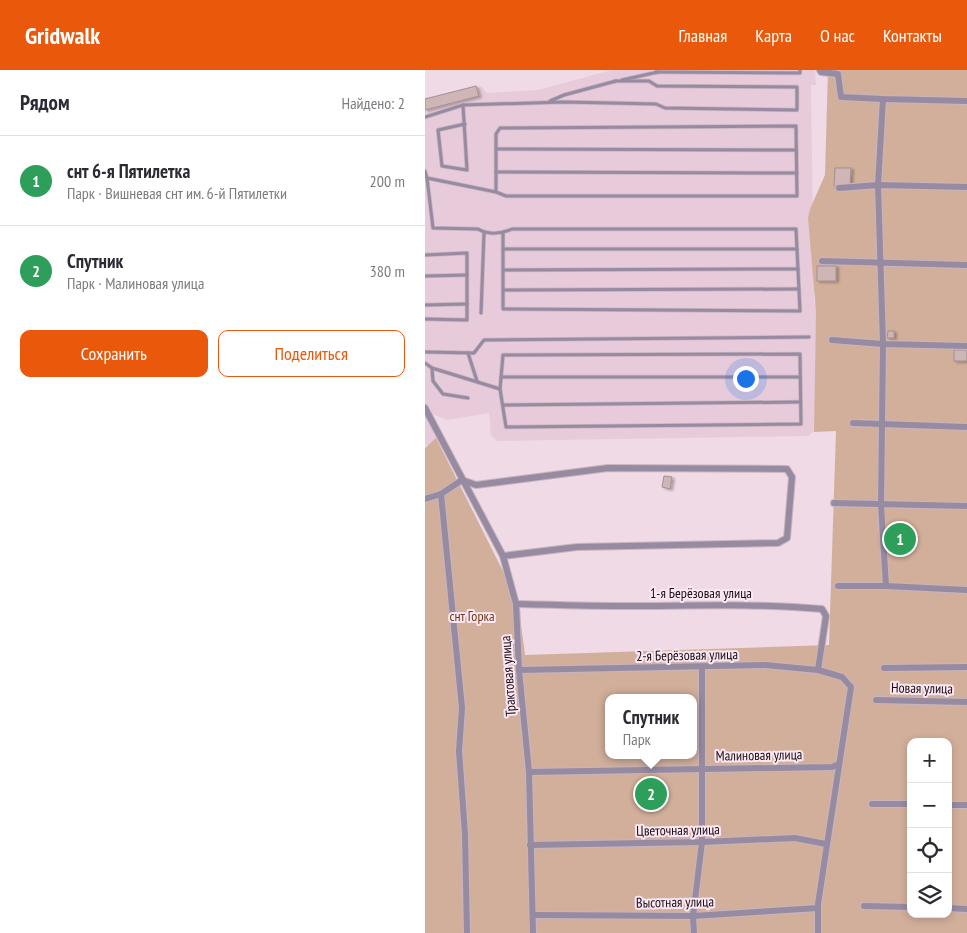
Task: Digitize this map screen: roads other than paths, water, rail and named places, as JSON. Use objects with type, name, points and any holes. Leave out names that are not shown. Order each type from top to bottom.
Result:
[{"type":"street","points":[[821,70],[821,72],[838,74],[841,97],[883,100],[967,101]]},
{"type":"street","points":[[883,100],[878,185],[883,344],[881,505],[886,586]]},
{"type":"street","points":[[839,188],[878,185],[967,187]]},
{"type":"street","points":[[822,261],[967,265]]},
{"type":"street","points":[[832,340],[883,344],[967,346]]},
{"type":"street","name":"Трактовая улица","points":[[425,408],[503,556],[516,604],[519,670],[529,772],[533,933]]},
{"type":"street","points":[[853,423],[967,427]]},
{"type":"street","points":[[425,499],[441,494],[462,480],[476,485],[607,468],[787,469],[792,477],[787,538],[778,542],[577,547],[503,556]]},
{"type":"street","points":[[441,494],[462,708],[459,751],[465,834],[467,933]]},
{"type":"street","points":[[833,503],[967,506]]},
{"type":"street","points":[[838,586],[967,590]]},
{"type":"street","name":"1-я Берёзовая улица","points":[[516,604],[621,606],[733,605],[822,609],[827,616],[817,670]]},
{"type":"street","name":"2-я Берёзовая улица","points":[[519,670],[765,665],[817,670],[843,677],[851,687],[839,764]]},
{"type":"street","points":[[694,933],[693,916],[702,842],[702,667]]},
{"type":"street","points":[[884,668],[967,667]]},
{"type":"street","name":"Новая улица","points":[[877,700],[967,702]]},
{"type":"street","points":[[818,933],[818,908],[839,764]]},
{"type":"street","name":"Малиновая улица","points":[[529,772],[832,767],[839,764]]},
{"type":"street","points":[[872,804],[907,804]]},
{"type":"street","points":[[952,805],[967,805]]},
{"type":"street","name":"Цветочная улица","points":[[530,845],[702,842],[795,838],[826,844]]},
{"type":"street","points":[[864,906],[907,907]]},
{"type":"street","name":"Высотная улица","points":[[533,915],[693,916],[818,908]]},
{"type":"street","points":[[952,908],[967,909]]},
{"type":"lane","points":[[548,103],[564,95],[615,81],[669,70]]},
{"type":"lane","points":[[656,72],[800,73],[800,70]]},
{"type":"lane","points":[[425,117],[463,105],[548,103],[656,104],[665,108],[797,110],[797,87],[657,86],[649,81],[615,81]]},
{"type":"lane","points":[[463,105],[465,124],[467,170],[442,166],[439,130],[465,124]]},
{"type":"lane","points":[[427,178],[496,192],[506,196],[797,196],[796,126],[501,128],[496,134],[496,192]]},
{"type":"lane","points":[[496,149],[796,150]]},
{"type":"lane","points":[[425,172],[433,228],[478,229],[484,232],[503,233],[512,229],[796,229],[800,311],[503,309],[503,233]]},
{"type":"lane","points":[[496,172],[797,173]]},
{"type":"lane","points":[[481,312],[484,232]]},
{"type":"lane","points":[[503,249],[797,249]]},
{"type":"lane","points":[[425,255],[467,253],[467,320],[425,319]]},
{"type":"lane","points":[[503,270],[798,269]]},
{"type":"lane","points":[[425,276],[467,275]]},
{"type":"lane","points":[[503,290],[799,290]]},
{"type":"lane","points":[[425,305],[467,304]]},
{"type":"lane","points":[[425,352],[474,353],[484,340],[809,337]]},
{"type":"lane","points":[[468,354],[478,382]]},
{"type":"lane","points":[[800,354],[800,377],[801,424],[506,427],[500,389],[503,355],[800,354]]},
{"type":"lane","points":[[425,364],[432,368],[500,389]]},
{"type":"lane","points":[[432,368],[433,381],[443,394],[469,398]]},
{"type":"lane","points":[[501,377],[800,377]]},
{"type":"lane","points":[[503,404],[800,402]]},
{"type":"place","name":"снт 6-я Пятилетка","points":[[900,539]]},
{"type":"place","name":"Спутник","points":[[651,794]]},
{"type":"park label","name":"снт Горка","points":[[472,616]]}]
